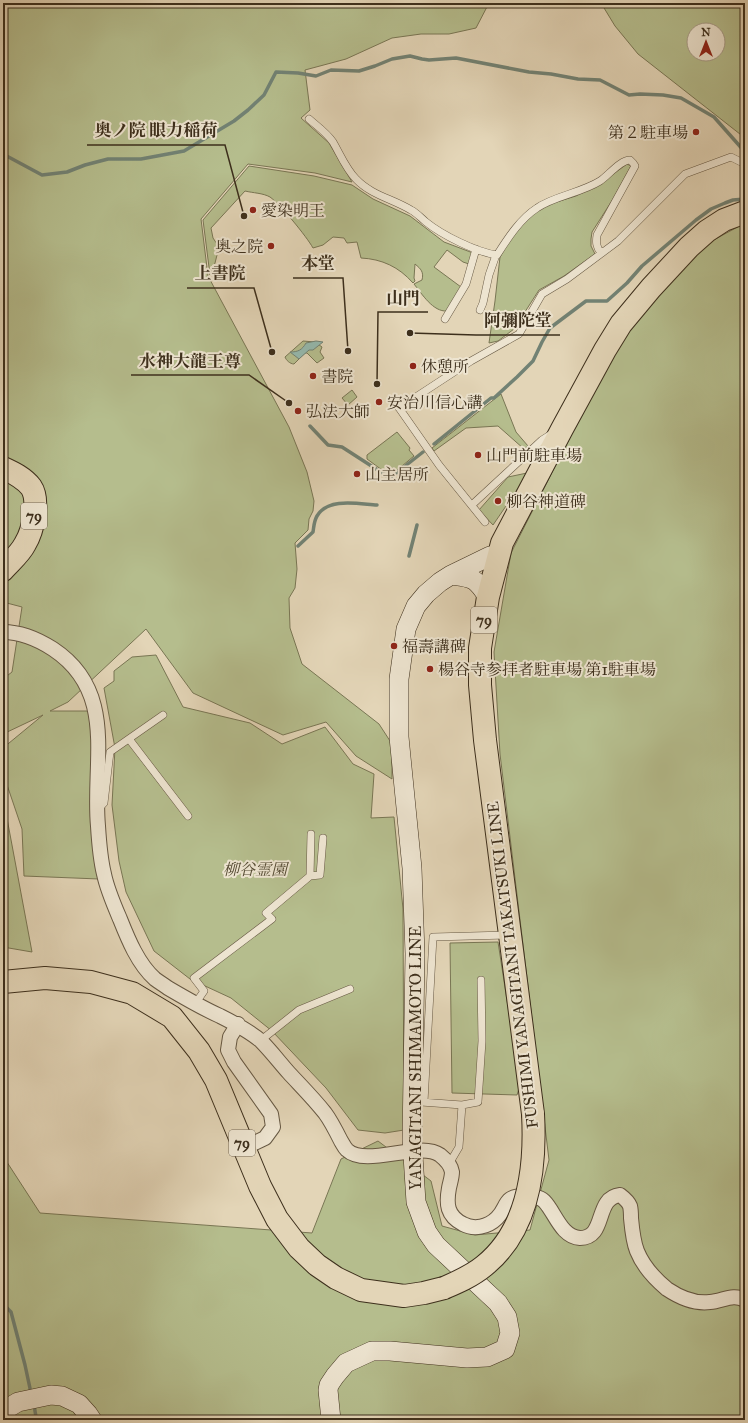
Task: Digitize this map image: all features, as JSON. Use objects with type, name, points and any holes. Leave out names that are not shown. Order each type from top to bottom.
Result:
[{"type":"main road","name":"FUSHIMI YANAGITANI TAKATSUKI LINE","points":[[3,982],[45,978],[91,982],[132,993],[172,1017],[199,1051],[216,1080],[260,1186],[277,1219],[299,1248],[317,1266],[336,1278],[361,1290],[382,1294],[404,1296],[424,1293],[444,1288],[464,1279],[484,1266],[499,1251],[512,1234],[522,1212],[529,1189],[532,1160],[533,1114],[509,935],[485,740],[480,685],[480,648],[488,597],[502,543],[562,429],[605,350],[621,324],[651,288],[689,247],[707,231],[724,220],[745,212]]},
{"type":"main road","name":"79","points":[[3,468],[21,477],[32,488],[36,507],[33,525],[26,544],[3,570]]},
{"type":"main road","name":"YANAGITANI SHIMAMOTO LINE","points":[[331,1420],[328,1390],[329,1385],[346,1364],[372,1351],[390,1351],[467,1358],[487,1357],[505,1349],[510,1333],[507,1318],[498,1303],[436,1245],[427,1232],[416,1202],[413,1152],[418,1102],[412,868],[399,737],[399,679],[406,629],[416,606],[426,594],[451,575],[490,556],[498,556]]},
{"type":"main road","points":[[451,575],[470,578],[479,583],[488,597]]},
{"type":"main road","points":[[3,1411],[18,1402],[51,1395],[62,1396],[79,1404],[92,1420]]},
{"type":"street","points":[[3,632],[13,632],[45,644],[64,656],[79,673],[91,692],[96,717],[99,746],[98,824],[104,874],[119,917],[135,954],[154,978],[195,1004],[238,1024],[260,1041],[326,1114],[347,1150],[359,1156],[413,1152],[428,1149],[439,1154],[449,1164],[452,1173],[448,1202],[450,1213],[466,1226],[476,1227],[488,1224],[498,1217],[505,1203],[513,1198],[533,1196],[543,1200],[563,1228],[572,1236],[581,1238],[591,1236],[596,1230],[607,1200],[612,1196],[620,1195],[626,1199],[630,1207],[632,1232],[637,1251],[654,1278],[681,1297],[695,1302],[710,1302],[739,1296],[745,1300]]},
{"type":"street","points":[[238,1024],[230,1037],[228,1050],[234,1062],[272,1114],[273,1127],[265,1138],[244,1148]]},
{"type":"lane","points":[[309,119],[322,129],[332,141],[355,178],[376,194],[412,211],[426,222],[457,241],[496,255]]},
{"type":"lane","points":[[485,522],[439,465],[398,407],[470,361],[519,334],[542,294],[567,279],[618,241],[685,174],[731,157],[745,164]]},
{"type":"lane","points":[[480,310],[496,255],[523,220],[537,208],[600,181],[623,162],[630,160],[635,166],[597,234],[596,244],[601,253]]},
{"type":"lane","points":[[445,319],[466,284],[476,249]]},
{"type":"lane","points":[[474,503],[542,440],[562,429]]},
{"type":"lane","points":[[98,810],[104,803],[110,752],[163,715]]},
{"type":"lane","points":[[129,739],[188,816]]},
{"type":"lane","points":[[310,876],[311,834]]},
{"type":"lane","points":[[195,1004],[204,991],[194,978],[272,919],[266,913],[310,876],[320,875],[323,838]]},
{"type":"lane","points":[[481,980],[482,1041],[478,1102],[462,1105],[418,1102],[433,937],[509,935]]},
{"type":"lane","points":[[260,1041],[299,1010],[350,989]]},
{"type":"lane","points":[[449,1164],[459,1147],[462,1105]]},
{"type":"green space","points":[[3,3],[489,3],[476,28],[449,34],[421,34],[392,38],[346,59],[305,70],[310,110],[301,118],[329,143],[352,182],[315,173],[248,164],[201,219],[208,276],[289,427],[307,472],[314,501],[313,511],[309,519],[308,530],[295,543],[297,569],[295,588],[289,598],[290,628],[302,664],[379,724],[392,744],[392,779],[356,756],[326,722],[283,735],[193,693],[146,629],[68,702],[50,711],[89,711],[97,751],[99,879],[24,876],[22,829],[3,773],[3,748],[43,715],[3,734],[3,679],[12,672],[22,607],[3,602]]},
{"type":"green space","points":[[601,3],[745,3],[745,138],[638,54],[615,26]]},
{"type":"green space","points":[[627,164],[631,166],[613,199],[592,232],[591,246],[595,254],[564,276],[539,290],[514,329],[498,341],[489,343],[500,257],[512,236],[538,210],[553,203],[576,196],[601,183]]},
{"type":"green space","points":[[249,166],[314,176],[352,185],[373,199],[410,216],[444,242],[473,253],[469,264],[463,262],[447,250],[434,267],[461,287],[447,311],[442,311],[433,306],[414,284],[422,280],[423,277],[422,271],[415,264],[415,281],[413,283],[402,272],[390,265],[376,260],[361,258],[357,242],[347,243],[344,238],[333,237],[323,245],[313,248],[293,221],[270,197],[245,191],[211,228],[213,238],[219,247],[210,275],[203,220]]},
{"type":"green space","points":[[745,223],[745,1420],[3,1420],[3,1156],[40,1213],[312,1233],[341,1159],[378,1141],[431,1181],[442,1226],[475,1235],[530,1230],[549,1160],[500,754],[494,652],[511,553],[619,341],[695,250]]},
{"type":"green space","points":[[303,341],[315,342],[322,347],[320,352],[324,358],[317,363],[307,353],[305,353],[294,364],[288,362],[285,357]]},
{"type":"green space","points":[[352,390],[357,397],[348,405],[342,398]]},
{"type":"green space","points":[[501,394],[516,432],[528,446],[524,449],[498,426],[466,428],[434,451],[432,448]]},
{"type":"green space","points":[[397,432],[410,448],[409,450],[414,456],[396,471],[382,470],[367,459],[367,455]]},
{"type":"green space","points":[[527,473],[493,525],[479,510],[508,477]]},
{"type":"green space","name":"柳谷霊園","points":[[156,655],[183,707],[250,723],[282,744],[325,727],[353,764],[374,774],[371,818],[394,817],[403,909],[404,1130],[385,1133],[358,1130],[326,1088],[272,1031],[231,998],[190,979],[154,951],[126,892],[119,861],[112,805],[115,748],[104,688],[114,681],[114,671],[132,657]]},
{"type":"green space","points":[[3,797],[32,952],[3,947]]},
{"type":"green space","points":[[498,942],[520,1085],[517,1095],[452,1093],[450,943]]},
{"type":"water","points":[[316,341],[323,342],[313,350],[309,350],[299,359],[290,352],[300,350],[306,343]]},
{"type":"waterway","points":[[3,154],[42,175],[67,172],[85,165],[108,159],[141,159],[184,151],[234,121],[248,110],[264,95],[276,72],[316,76],[331,70],[359,71],[392,59],[410,56],[429,60],[456,58],[529,72],[578,79],[600,80],[629,95],[663,95],[681,98],[714,117],[745,152]]},
{"type":"waterway","points":[[434,444],[491,398],[494,398],[517,377],[533,361],[550,328],[586,301],[607,301],[627,283],[642,266],[711,209],[733,200],[745,199]]},
{"type":"waterway","points":[[310,426],[328,445],[342,447],[390,478],[423,452]]},
{"type":"waterway","points":[[298,546],[313,532],[317,516],[328,506],[344,503],[377,505]]},
{"type":"waterway","points":[[409,556],[417,525]]},
{"type":"waterway","points":[[3,1304],[11,1312],[31,1393]]},
{"type":"waterway","points":[[34,1405],[36,1417],[34,1420]]},
{"type":"place","name":"第２駐車場","points":[[696,132]]},
{"type":"place","name":"愛染明王","points":[[253,210]]},
{"type":"place","name":"奥ノ院 眼力稲荷","points":[[244,216]]},
{"type":"place","name":"奥之院","points":[[271,246]]},
{"type":"place","name":"阿彌陀堂","points":[[410,333]]},
{"type":"place","name":"本堂","points":[[348,351]]},
{"type":"place","name":"上書院","points":[[272,352]]},
{"type":"place","name":"休憩所","points":[[413,366]]},
{"type":"place","name":"書院","points":[[313,376]]},
{"type":"place","name":"山門","points":[[377,384]]},
{"type":"place","name":"安治川信心講","points":[[379,402]]},
{"type":"place","name":"水神大龍王尊","points":[[289,403]]},
{"type":"place","name":"弘法大師","points":[[298,411]]},
{"type":"place","name":"山門前駐車場","points":[[478,455]]},
{"type":"place","name":"山主居所","points":[[357,474]]},
{"type":"place","name":"柳谷神道碑","points":[[498,501]]},
{"type":"place","name":"福壽講碑","points":[[394,646]]},
{"type":"place","name":"楊谷寺参拝者駐車場 第1駐車場","points":[[430,669]]}]
